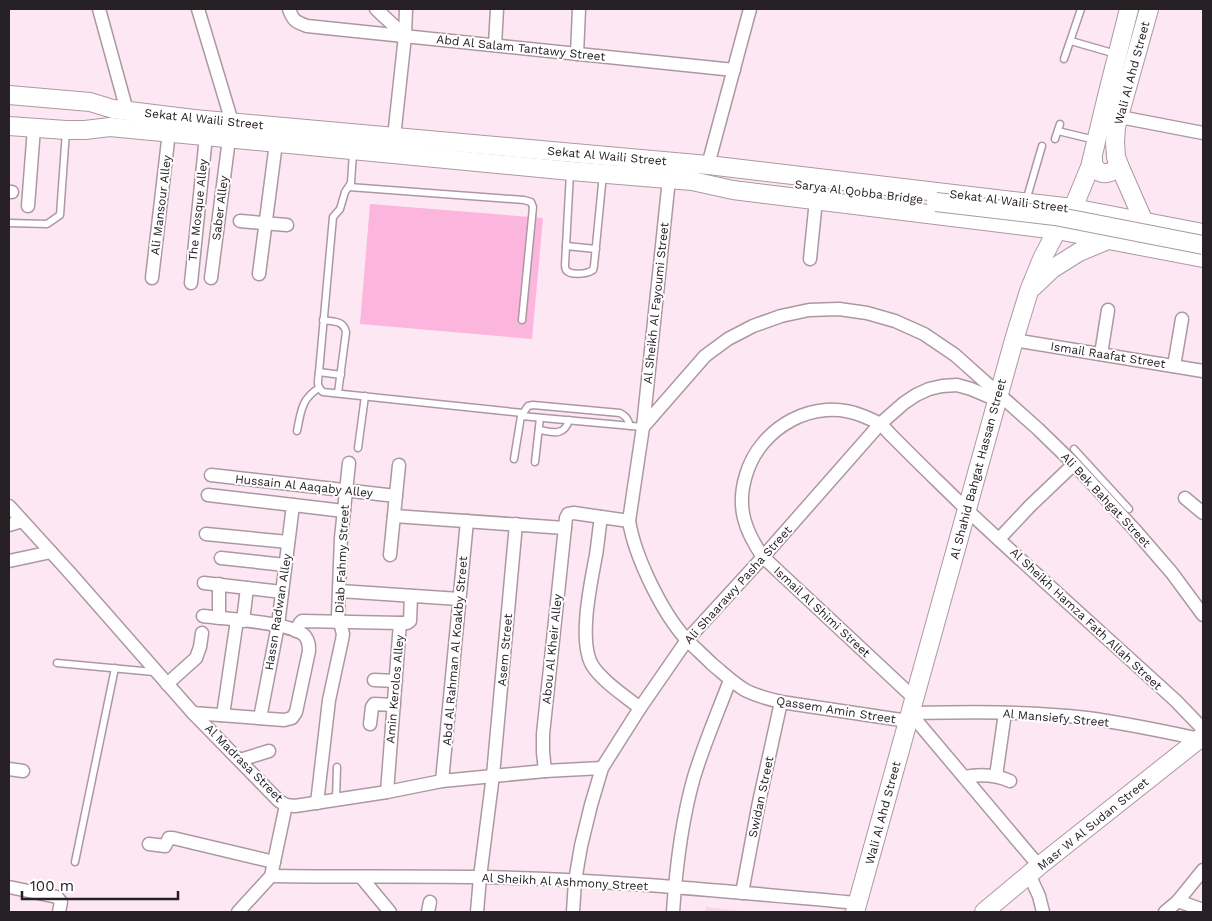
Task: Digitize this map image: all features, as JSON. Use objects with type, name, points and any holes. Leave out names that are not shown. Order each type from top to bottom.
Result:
[{"type":"main road","name":"Wali Al Ahd Street","points":[[1058,230],[1073,208],[1090,167],[1129,9]]},
{"type":"main road","name":"Wali Al Ahd Street","points":[[1144,222],[1118,165],[1115,142],[1116,127],[1149,9]]},
{"type":"main road","name":"Sekat Al Waili Street","points":[[9,95],[90,102],[120,110],[231,131],[276,143],[692,182],[733,190],[1058,230],[1203,258]]},
{"type":"main road","points":[[9,105],[89,112],[120,110]]},
{"type":"main road","points":[[9,116],[87,122],[110,127]]},
{"type":"main road","name":"Sekat Al Waili Street","points":[[9,126],[66,130],[110,127],[206,136],[231,131],[394,137],[708,165],[1073,208],[1203,233]]},
{"type":"main road","points":[[1095,148],[1093,163],[1096,169],[1102,173],[1108,173],[1118,165]]},
{"type":"main road","name":"Sarya Al Qobba Bridge","points":[[692,182],[712,177],[734,176],[1055,216],[1203,245]]},
{"type":"main road","points":[[1026,226],[1034,236],[1042,259]]},
{"type":"main road","name":"Al Shahid Bahgat Hassan Street","points":[[911,711],[1014,340],[1029,291],[1042,259],[1058,230]]},
{"type":"main road","points":[[1029,291],[1052,269],[1079,252],[1108,240]]},
{"type":"main road","name":"Wali Al Ahd Street","points":[[857,908],[911,711]]},
{"type":"main road","name":"Masr W Al Sudan Street","points":[[984,912],[1202,735]]},
{"type":"street","points":[[99,9],[120,110]]},
{"type":"street","points":[[198,9],[231,131]]},
{"type":"street","name":"Abd Al Salam Tantawy Street","points":[[289,9],[296,22],[307,26],[734,70]]},
{"type":"street","points":[[376,9],[405,36]]},
{"type":"street","points":[[394,137],[405,36],[406,9]]},
{"type":"street","points":[[496,46],[497,9]]},
{"type":"street","points":[[577,54],[579,9]]},
{"type":"street","points":[[708,165],[750,9]]},
{"type":"street","points":[[1120,116],[1203,133]]},
{"type":"street","points":[[28,206],[34,128]]},
{"type":"street","name":"Saber Alley","points":[[211,278],[231,131]]},
{"type":"street","name":"Ali Mansour Alley","points":[[152,278],[169,132]]},
{"type":"street","name":"The Mosque Alley","points":[[191,283],[206,136]]},
{"type":"street","points":[[259,274],[276,143]]},
{"type":"street","name":"Al Sheikh Al Fayoumi Street","points":[[644,427],[669,180]]},
{"type":"street","points":[[810,259],[816,200]]},
{"type":"street","points":[[240,221],[286,225]]},
{"type":"street","points":[[644,427],[705,356],[753,326],[781,316],[809,310],[838,309],[868,313],[895,321],[924,334],[955,355],[998,397]]},
{"type":"street","points":[[1101,354],[1108,310]]},
{"type":"street","points":[[1174,366],[1182,319]]},
{"type":"street","name":"Ismail Raafat Street","points":[[1014,340],[1203,371]]},
{"type":"street","name":"Ali Shaarawy Pasha Street","points":[[573,912],[575,881],[587,821],[602,768],[640,708],[687,640],[880,424],[904,403],[928,389],[957,385],[998,397]]},
{"type":"street","name":"Ali Bek Bahgat Street","points":[[998,397],[1038,429],[1074,464],[1094,479],[1172,573],[1203,615]]},
{"type":"street","name":"Ismail Al Shimi Street","points":[[967,510],[880,424],[861,415],[842,411],[823,410],[804,414],[786,422],[770,434],[758,449],[748,466],[743,484],[742,504],[745,523],[752,541],[763,557],[911,711],[964,777],[1034,870],[1043,912]]},
{"type":"street","name":"Qassem Amin Street","points":[[644,427],[629,521],[630,529],[646,572],[658,597],[672,621],[687,640],[730,680],[763,698],[781,702],[911,711]]},
{"type":"street","name":"Diab Fahmy Street","points":[[317,803],[329,700],[342,640],[338,615],[344,510],[349,463]]},
{"type":"street","points":[[390,555],[399,464]]},
{"type":"street","points":[[999,539],[1074,464]]},
{"type":"street","name":"Hussain Al Aaqaby Alley","points":[[211,475],[396,496]]},
{"type":"street","points":[[308,506],[310,486]]},
{"type":"street","points":[[208,495],[344,510]]},
{"type":"street","points":[[1185,498],[1203,513]]},
{"type":"street","name":"Hassn Radwan Alley","points":[[260,718],[278,625],[293,505]]},
{"type":"street","name":"Al Madrasa Street","points":[[9,506],[193,713],[279,801],[286,805],[295,806],[317,803],[493,775],[602,768]]},
{"type":"street","name":"Al Sheikh Hamza Fath Allah Street","points":[[967,510],[1176,701],[1202,735]]},
{"type":"street","points":[[394,516],[565,528],[568,514],[574,513],[629,521]]},
{"type":"street","points":[[601,517],[588,600],[585,636],[586,650],[589,659],[598,673],[640,708]]},
{"type":"street","name":"Abd Al Rahman Al Koakby Street","points":[[442,782],[467,520]]},
{"type":"street","points":[[9,525],[22,521]]},
{"type":"street","name":"Asem Street","points":[[477,912],[493,775],[516,524]]},
{"type":"street","name":"Abou Al Kheir Alley","points":[[545,771],[543,734],[565,528]]},
{"type":"street","points":[[206,534],[288,542]]},
{"type":"street","points":[[9,560],[51,552]]},
{"type":"street","points":[[221,558],[285,566]]},
{"type":"street","points":[[204,583],[282,592]]},
{"type":"street","points":[[219,584],[219,618]]},
{"type":"street","points":[[223,715],[247,588]]},
{"type":"street","points":[[340,591],[459,599]]},
{"type":"street","name":"Amin Kerolos Alley","points":[[387,792],[400,623],[407,624],[410,621],[411,596]]},
{"type":"street","points":[[193,713],[288,720],[296,712],[309,651],[308,641],[301,634],[278,625],[202,616]]},
{"type":"street","points":[[301,634],[300,622],[302,621],[400,623]]},
{"type":"street","points":[[167,684],[196,658],[202,633]]},
{"type":"street","points":[[374,680],[396,681]]},
{"type":"street","points":[[673,912],[686,809],[704,746],[730,680]]},
{"type":"street","name":"Swidan Street","points":[[742,893],[759,802],[781,702]]},
{"type":"street","points":[[370,724],[374,704],[394,705]]},
{"type":"street","name":"Al Mansiefy Street","points":[[911,711],[1005,713],[1085,718],[1202,735]]},
{"type":"street","points":[[996,776],[1005,713]]},
{"type":"street","points":[[240,760],[269,751]]},
{"type":"street","points":[[9,769],[23,771]]},
{"type":"street","points":[[964,777],[980,774],[996,776],[1010,781]]},
{"type":"street","points":[[238,912],[271,876],[286,805]]},
{"type":"street","points":[[149,844],[165,846],[169,838],[173,838],[274,862]]},
{"type":"street","points":[[1165,912],[1178,901],[1203,870]]},
{"type":"street","name":"Al Sheikh Al Ashmony Street","points":[[271,876],[480,877],[575,881],[742,893],[857,908]]},
{"type":"street","points":[[361,877],[380,907],[390,912]]},
{"type":"street","points":[[9,887],[58,897],[61,902],[60,912]]},
{"type":"street","points":[[1178,901],[1203,910]]},
{"type":"lane","points":[[1064,59],[1081,9]]},
{"type":"lane","points":[[1070,40],[1117,54]]},
{"type":"lane","points":[[1055,139],[1059,128],[1095,148]]},
{"type":"lane","points":[[9,223],[45,224],[60,215],[66,130]]},
{"type":"lane","points":[[1025,202],[1042,146]]},
{"type":"lane","points":[[353,150],[351,183],[345,192],[340,208],[333,217],[318,382],[319,388],[323,392],[522,414],[540,418],[644,427]]},
{"type":"lane","points":[[570,172],[565,265],[569,272],[586,274],[593,270],[603,174]]},
{"type":"lane","points":[[349,187],[531,202],[533,207],[522,320]]},
{"type":"lane","points":[[566,246],[596,249]]},
{"type":"lane","points":[[323,320],[341,323],[346,332],[338,393]]},
{"type":"lane","points":[[319,372],[341,376]]},
{"type":"lane","points":[[297,431],[302,406],[309,396],[319,388]]},
{"type":"lane","points":[[358,448],[365,396]]},
{"type":"lane","points":[[514,459],[522,414],[528,406],[620,413],[625,416],[630,426]]},
{"type":"lane","points":[[535,462],[540,418]]},
{"type":"lane","points":[[539,430],[557,433],[568,425],[569,420]]},
{"type":"lane","points":[[1074,449],[1094,479],[1129,509]]},
{"type":"lane","points":[[57,663],[158,672]]},
{"type":"lane","points":[[75,862],[115,668]]},
{"type":"lane","points":[[336,800],[338,767]]},
{"type":"shaded area","points":[[370,204],[543,218],[532,339],[360,324]]},
{"type":"shaded area","points":[[706,907],[750,912],[705,912]]}]
